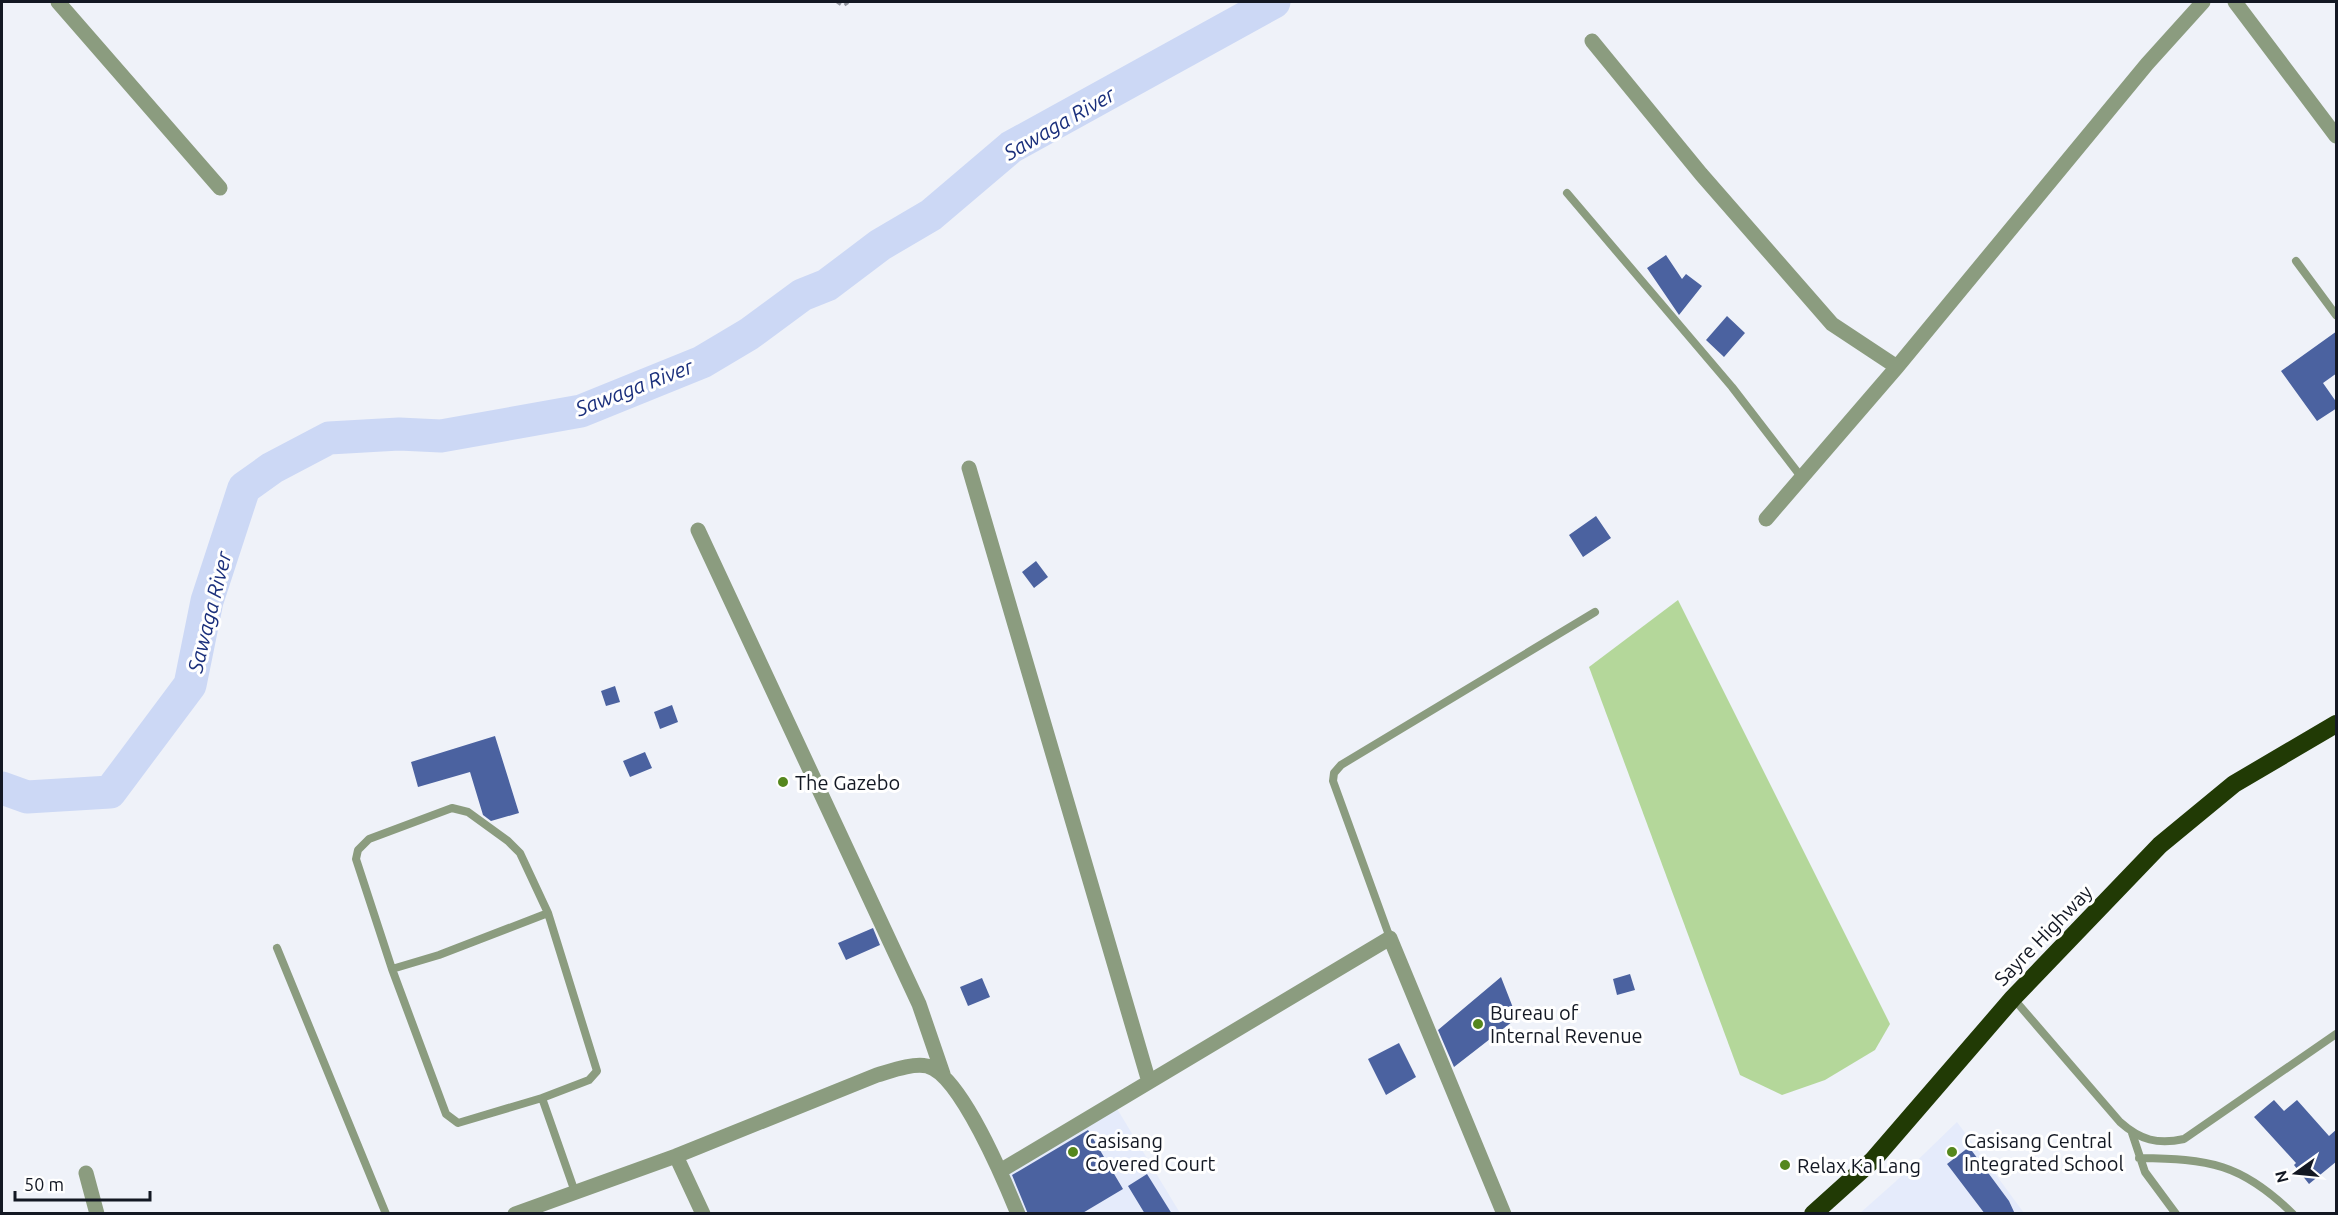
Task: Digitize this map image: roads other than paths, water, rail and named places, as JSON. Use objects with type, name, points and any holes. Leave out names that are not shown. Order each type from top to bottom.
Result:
[{"type":"highway","name":"Sayre Highway","points":[[1812,1214],[1873,1160],[2013,998],[2160,845],[2197,813],[2258,768],[2337,724]]},
{"type":"street","points":[[58,2],[220,188]]},
{"type":"street","points":[[1766,519],[1897,367],[2147,64],[2203,2]]},
{"type":"street","points":[[2235,2],[2337,136]]},
{"type":"street","points":[[1592,41],[1709,183],[1832,324],[1897,367]]},
{"type":"street","points":[[969,468],[1149,1082]]},
{"type":"street","points":[[698,530],[919,1004],[943,1074],[959,1096],[1000,1171],[1018,1214]]},
{"type":"street","points":[[1000,1171],[1390,938],[1504,1214]]},
{"type":"street","points":[[524,1212],[676,1156],[877,1075],[900,1068],[926,1066],[943,1074]]},
{"type":"street","points":[[676,1156],[703,1214]]},
{"type":"street","points":[[86,1173],[97,1214]]},
{"type":"lane","points":[[1568,194],[1732,387],[1802,478]]},
{"type":"lane","points":[[2296,261],[2337,315]]},
{"type":"lane","points":[[1390,938],[1333,781],[1334,773],[1341,765],[1595,612]]},
{"type":"lane","points":[[452,808],[468,813],[520,853],[548,913],[597,1071],[589,1080],[542,1098],[458,1123],[451,1120],[446,1114],[392,969],[356,859],[358,850],[369,839],[452,808]]},
{"type":"lane","points":[[392,969],[439,955],[548,913]]},
{"type":"lane","points":[[277,948],[386,1214]]},
{"type":"lane","points":[[2013,998],[2120,1122],[2132,1133],[2149,1141],[2166,1143],[2184,1139],[2337,1034]]},
{"type":"lane","points":[[542,1098],[575,1192]]},
{"type":"lane","points":[[2132,1133],[2145,1172],[2176,1214]]},
{"type":"lane","points":[[2139,1158],[2208,1162],[2245,1174],[2270,1191],[2293,1214]]},
{"type":"waterway","name":"Sawaga River","points":[[2,788],[27,797],[110,792],[190,685],[207,601],[244,488],[272,468],[329,438],[399,434],[441,436],[581,411],[702,362],[749,334],[802,295],[827,285],[880,245],[931,215],[1011,147],[1274,2]]},
{"type":"place","name":"The Gazebo","points":[[783,782]]},
{"type":"place","name":"Bureau of Internal Revenue","points":[[1478,1024]]},
{"type":"place","name":"Casisang Covered Court","points":[[1073,1152]]},
{"type":"place","name":"Casisang Central Integrated School","points":[[1952,1152]]},
{"type":"place","name":"Relax Ka Lang","points":[[1785,1165]]}]
